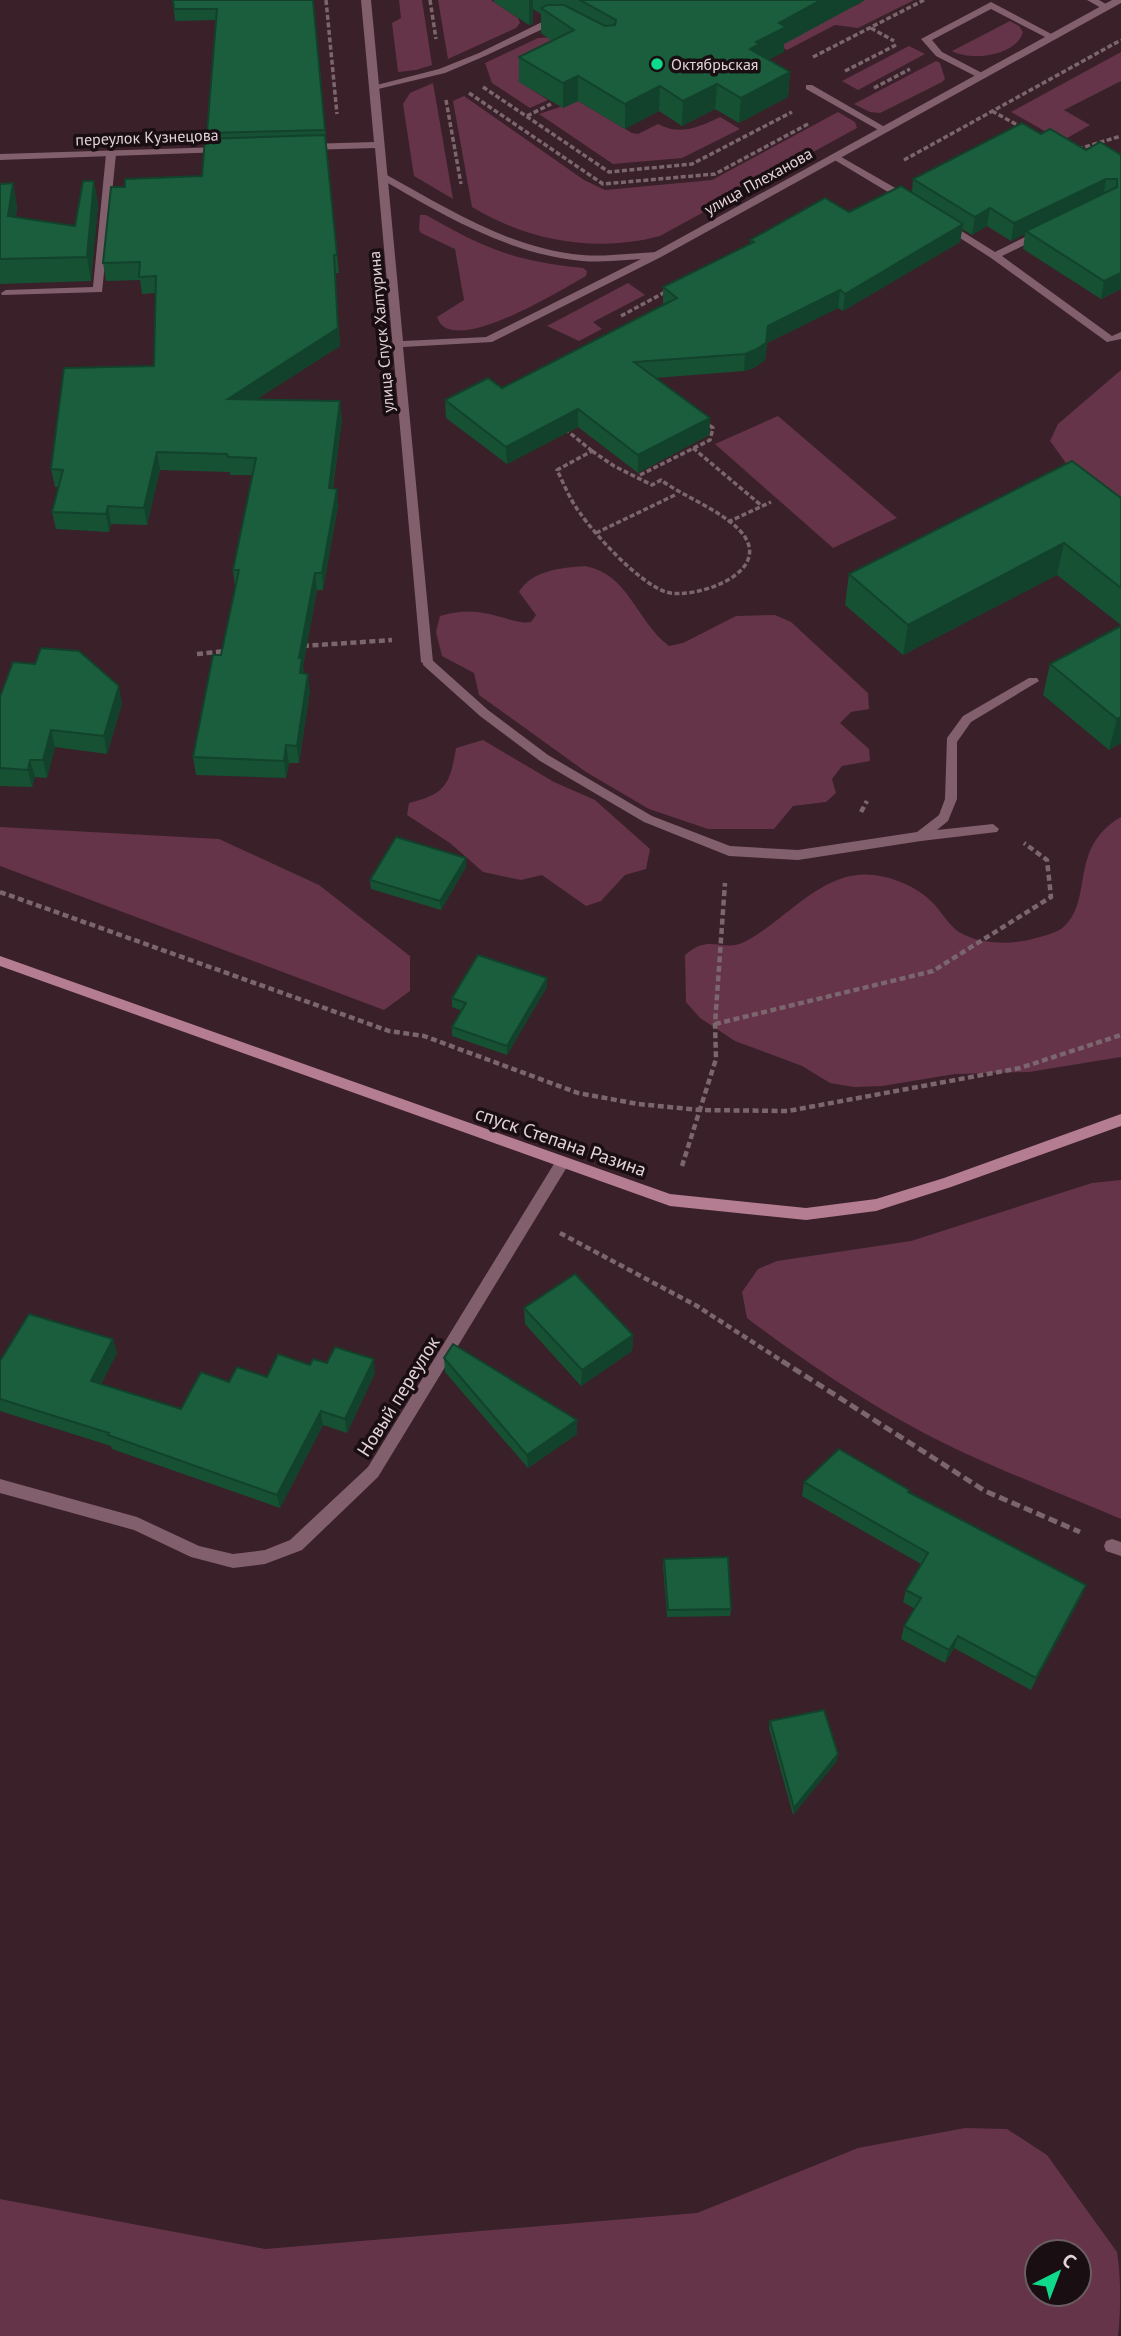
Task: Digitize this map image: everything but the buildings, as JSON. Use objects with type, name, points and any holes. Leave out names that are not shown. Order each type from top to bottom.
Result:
[{"type":"main road","name":"спуск Степана Разина","points":[[0,961],[670,1200],[806,1213],[876,1205],[946,1183],[1121,1120]]},
{"type":"street","name":"улица Спуск Халтурина","points":[[366,0],[427,662],[484,713],[544,758],[648,819],[729,851],[799,855],[921,836]]},
{"type":"street","points":[[1092,0],[1105,7]]},
{"type":"street","name":"улица Плеханова","points":[[397,344],[488,340],[656,255],[1119,0]]},
{"type":"street","points":[[981,76],[939,54],[926,39],[991,5],[1052,37]]},
{"type":"street","points":[[535,18],[545,24]]},
{"type":"street","points":[[374,87],[409,82],[441,73],[545,24],[567,24]]},
{"type":"street","points":[[808,87],[885,130]]},
{"type":"street","points":[[298,148],[379,145]]},
{"type":"street","name":"переулок Кузнецова","points":[[0,157],[231,150]]},
{"type":"street","points":[[6,293],[98,290],[111,154]]},
{"type":"street","points":[[836,157],[914,204]]},
{"type":"street","points":[[382,176],[467,223],[513,243],[582,258],[656,255]]},
{"type":"street","points":[[937,219],[995,256],[1111,340],[1121,335]]},
{"type":"street","points":[[995,256],[1058,225]]},
{"type":"street","points":[[921,836],[944,818],[951,799],[951,741],[967,719],[1033,681]]},
{"type":"street","points":[[921,836],[993,828]]},
{"type":"street","name":"Новый переулок","points":[[0,1486],[137,1524],[197,1552],[233,1561],[265,1557],[296,1545],[373,1472],[562,1163]]},
{"type":"path","points":[[326,0],[337,117]]},
{"type":"path","points":[[430,0],[467,223]]},
{"type":"path","points":[[821,63],[812,58],[924,0]]},
{"type":"path","points":[[840,74],[899,43],[870,28]]},
{"type":"path","points":[[441,73],[603,184],[715,174],[811,122]]},
{"type":"path","points":[[491,92],[608,173],[692,164],[793,111]]},
{"type":"path","points":[[526,116],[551,104]]},
{"type":"path","points":[[992,111],[1022,128]]},
{"type":"path","points":[[1076,149],[1121,136]]},
{"type":"path","points":[[640,475],[710,440],[713,428],[702,420]]},
{"type":"path","points":[[563,427],[621,470],[640,475],[652,485],[661,480],[677,494],[728,522],[745,537],[752,552],[750,562],[718,586],[700,593],[683,595],[655,587],[596,533],[579,512],[557,470],[593,450]]},
{"type":"path","points":[[693,448],[762,506]]},
{"type":"path","points":[[596,533],[677,494]]},
{"type":"path","points":[[728,522],[771,502]]},
{"type":"path","points":[[292,647],[424,638]]},
{"type":"path","points":[[197,654],[238,651]]},
{"type":"path","points":[[715,1024],[933,971],[1051,897],[1047,860],[1010,832],[993,828]]},
{"type":"path","points":[[0,892],[389,1031],[424,1036],[578,1093],[638,1104],[700,1110],[788,1111],[1020,1068],[1121,1035]]},
{"type":"path","points":[[670,1200],[716,1059],[715,1024],[723,892]]},
{"type":"path","points":[[529,1216],[697,1306],[985,1491],[1117,1548]]},
{"type":"shaded area","points":[[399,0],[422,0],[432,65],[398,72],[392,23],[401,18]]},
{"type":"shaded area","points":[[438,0],[491,0],[518,18],[520,23],[516,28],[448,59]]},
{"type":"shaded area","points":[[857,0],[914,0],[858,28],[835,25],[787,50],[772,42],[861,3]]},
{"type":"shaded area","points":[[1010,21],[1023,32],[1019,40],[1003,51],[971,56],[952,51]]},
{"type":"shaded area","points":[[553,37],[582,50],[518,81],[548,100],[530,108],[492,83],[485,63],[538,38]]},
{"type":"shaded area","points":[[909,46],[925,54],[858,90],[842,81]]},
{"type":"shaded area","points":[[1121,52],[1121,81],[1064,110],[1090,125],[1062,141],[1011,112]]},
{"type":"shaded area","points":[[936,61],[940,63],[945,79],[942,82],[880,113],[870,112],[854,104]]},
{"type":"shaded area","points":[[433,83],[453,199],[414,176],[403,104],[410,93]]},
{"type":"shaded area","points":[[464,96],[584,180],[605,190],[712,180],[838,112],[855,122],[857,128],[660,236],[636,241],[587,243],[539,236],[494,219],[472,207],[453,101]]},
{"type":"shaded area","points":[[578,101],[632,133],[638,134],[658,124],[666,128],[689,129],[720,117],[740,129],[682,158],[613,164],[539,114]]},
{"type":"shaded area","points":[[420,215],[426,215],[501,252],[538,262],[583,268],[587,271],[586,276],[533,306],[484,326],[463,330],[446,328],[437,317],[464,300],[455,249],[421,233]]},
{"type":"shaded area","points":[[628,283],[645,295],[593,322],[602,329],[579,341],[547,326]]},
{"type":"shaded area","points":[[1121,370],[1121,539],[1050,441],[1058,424]]},
{"type":"shaded area","points":[[778,416],[897,518],[833,548],[715,444]]},
{"type":"shaded area","points":[[585,566],[612,578],[669,646],[683,643],[736,616],[775,615],[791,622],[868,693],[869,709],[851,712],[840,723],[869,749],[870,761],[842,766],[832,779],[836,793],[826,802],[793,806],[774,829],[708,829],[649,809],[586,772],[479,695],[474,673],[442,656],[436,632],[440,616],[462,612],[531,622],[536,615],[519,592],[525,585],[531,579],[548,572]]},
{"type":"shaded area","points":[[483,740],[554,782],[595,800],[650,849],[646,869],[625,875],[601,901],[586,906],[542,875],[521,880],[483,872],[450,843],[407,815],[409,803],[431,796],[444,786],[451,771],[456,748]]},
{"type":"shaded area","points":[[1121,817],[1121,1057],[1029,1072],[955,1074],[882,1086],[854,1087],[830,1083],[802,1066],[735,1041],[700,1018],[686,1002],[685,955],[694,948],[710,944],[739,944],[748,940],[813,893],[842,878],[857,875],[888,878],[909,886],[927,897],[955,929],[977,939],[1017,942],[1056,932],[1071,918],[1077,905],[1093,844],[1104,830]]},
{"type":"shaded area","points":[[0,827],[219,839],[319,885],[410,956],[410,991],[384,1010],[0,866]]},
{"type":"shaded area","points":[[1121,1180],[1121,1519],[988,1464],[911,1426],[827,1375],[747,1318],[742,1292],[758,1269],[777,1261],[911,1241],[1092,1183]]},
{"type":"shaded area","points":[[965,2128],[1007,2129],[1047,2155],[1117,2252],[1120,2294],[1118,2336],[0,2336],[0,2199],[265,2249],[697,2213],[858,2148]]},
{"type":"place","name":"Октябрьская","points":[[657,64]]}]
